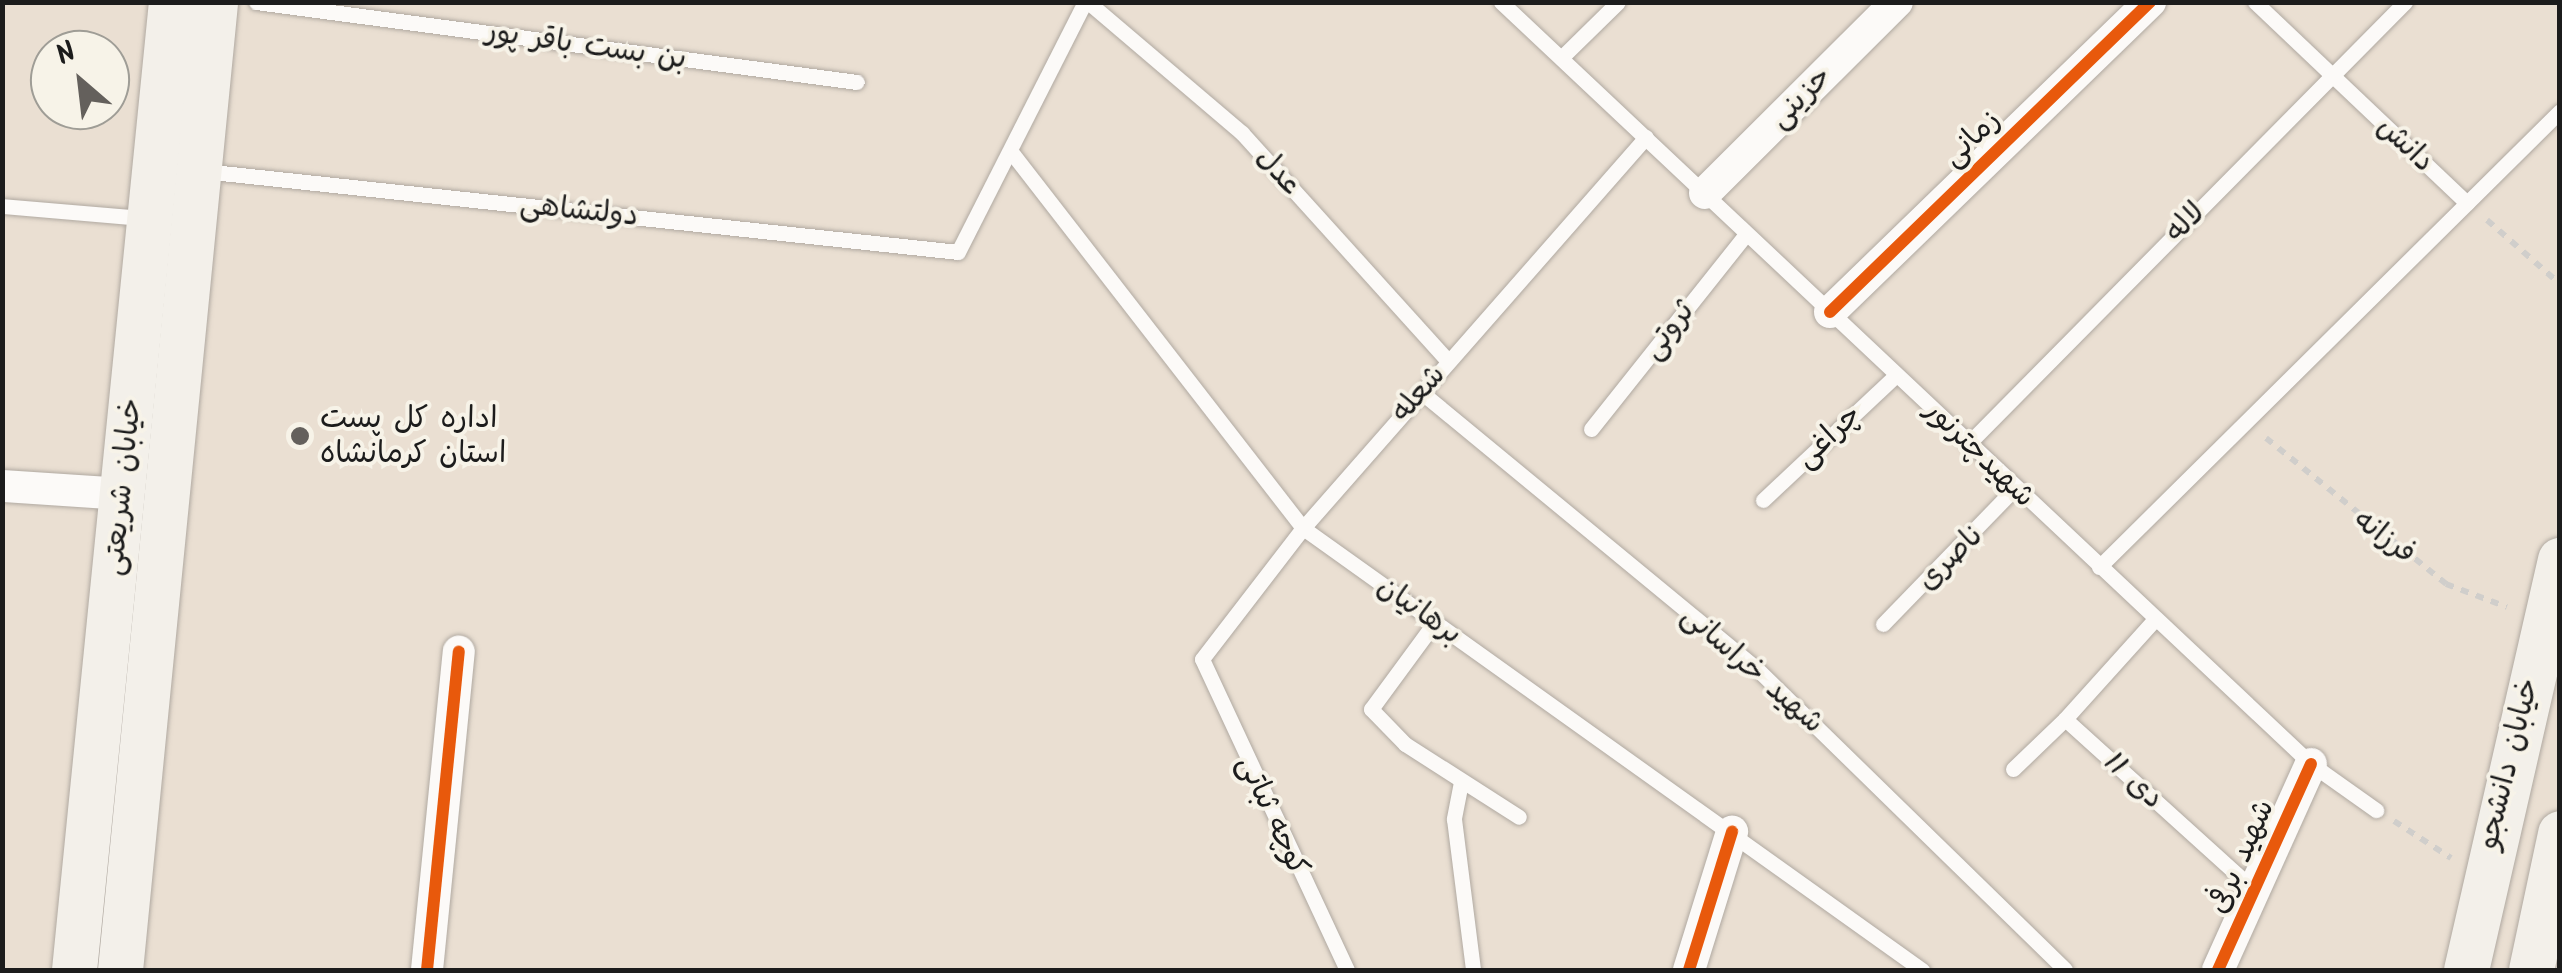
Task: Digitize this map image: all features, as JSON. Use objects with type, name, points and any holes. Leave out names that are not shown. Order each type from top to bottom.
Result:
[{"type":"main road","name":"خیابان شریعتی","points":[[74,970],[171,2]]},
{"type":"main road","name":"خیابان شریعتی","points":[[120,970],[215,2]]},
{"type":"main road","name":"خیابان دانشجو","points":[[2466,970],[2481,877],[2560,560]]},
{"type":"main road","points":[[2531,970],[2560,832]]},
{"type":"street","name":"حزینی","points":[[1704,193],[1898,2]]},
{"type":"street","name":"زمانی","points":[[1830,312],[2150,2]]},
{"type":"street","points":[[2,486],[123,494]]},
{"type":"street","points":[[427,970],[458,652]]},
{"type":"street","name":"شهید برفی","points":[[2218,970],[2311,764]]},
{"type":"street","points":[[1689,970],[1732,832]]},
{"type":"lane","name":"بن بست باقر پور","points":[[256,2],[857,82]]},
{"type":"lane","points":[[1012,152],[1086,2]]},
{"type":"lane","name":"عدل","points":[[1086,2],[1242,132],[1448,361]]},
{"type":"lane","name":"شهیدچترنور","points":[[1501,2],[1563,56],[2014,489],[2311,764],[2376,810]]},
{"type":"lane","points":[[1563,56],[1618,2]]},
{"type":"lane","name":"دانش","points":[[2255,2],[2467,202]]},
{"type":"lane","name":"لاله","points":[[1968,444],[2405,2]]},
{"type":"lane","points":[[2099,566],[2560,111]]},
{"type":"lane","name":"شعله","points":[[1202,658],[1304,528],[1646,137]]},
{"type":"lane","name":"دولتشاهی","points":[[200,170],[958,252],[1012,152]]},
{"type":"lane","name":"برهانیان","points":[[1012,152],[1304,528],[1922,970]]},
{"type":"lane","points":[[2,206],[149,218]]},
{"type":"lane","name":"ثروتی","points":[[1592,429],[1746,234]]},
{"type":"lane","name":"چراغی","points":[[1762,500],[1896,374]]},
{"type":"lane","name":"شهید خراسانی","points":[[1420,392],[1755,667],[2064,970]]},
{"type":"lane","name":"ناصری","points":[[1883,624],[2014,489]]},
{"type":"lane","points":[[2013,769],[2065,720],[2155,619]]},
{"type":"lane","points":[[1435,622],[1371,709],[1462,782],[1519,817]]},
{"type":"lane","name":"کوچه ثباتی","points":[[1202,658],[1347,970]]},
{"type":"lane","name":"11 دی","points":[[2065,720],[2254,890]]},
{"type":"lane","points":[[1462,782],[1454,819],[1473,970]]},
{"type":"path","points":[[2467,202],[2560,284]]},
{"type":"path","points":[[2376,810],[2481,877]]},
{"type":"cycle path","points":[[1830,312],[2150,2]]},
{"type":"cycle path","points":[[427,970],[459,652]]},
{"type":"cycle path","points":[[2218,970],[2311,764]]},
{"type":"cycle path","points":[[1689,970],[1732,832]]},
{"type":"place","name":"اداره کل پست استان کرمانشاه","points":[[300,436]]}]
